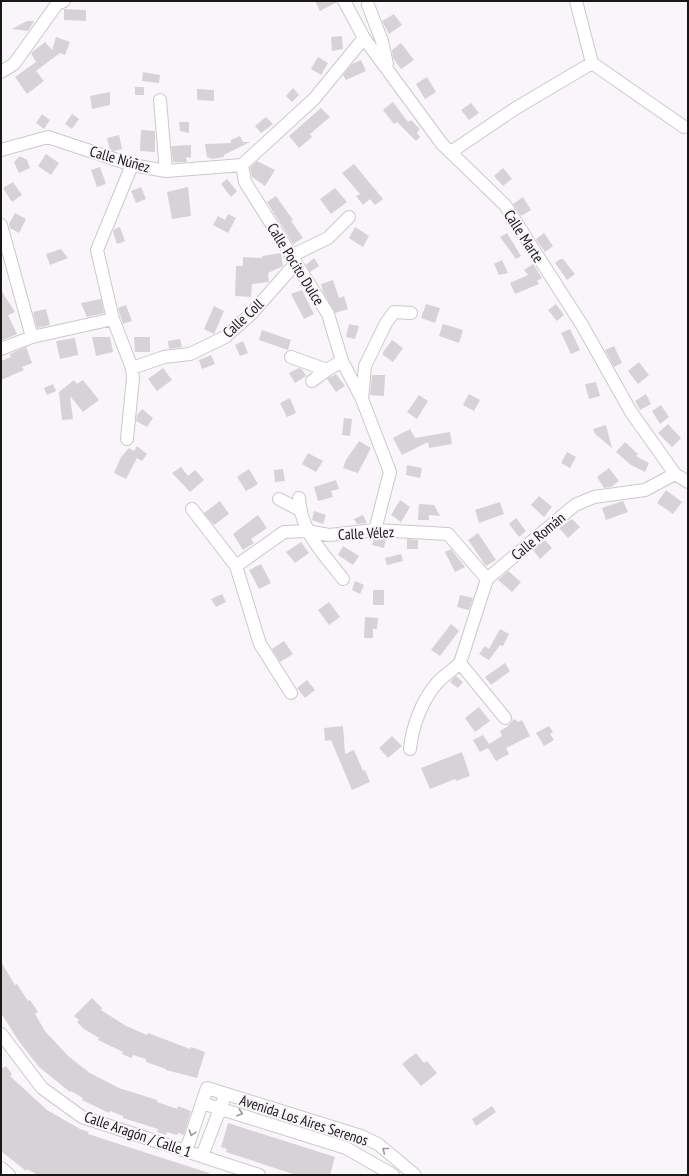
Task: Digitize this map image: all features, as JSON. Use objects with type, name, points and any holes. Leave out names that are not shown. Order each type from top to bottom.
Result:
[{"type":"street","points":[[1,72],[14,64],[57,4],[64,1]]},
{"type":"street","name":"Calle Marte","points":[[344,1],[364,38],[442,144],[505,205],[582,324],[631,412],[675,474],[688,482]]},
{"type":"street","points":[[576,1],[592,63],[684,127]]},
{"type":"street","points":[[368,5],[382,41],[388,70]]},
{"type":"street","points":[[242,165],[314,98],[364,38]]},
{"type":"street","points":[[450,152],[516,108],[592,63]]},
{"type":"street","points":[[160,100],[166,172]]},
{"type":"street","name":"Calle Núñez","points":[[1,150],[48,137],[132,165],[166,172],[242,165]]},
{"type":"street","points":[[127,439],[133,378],[132,368],[113,319],[96,250],[132,165]]},
{"type":"street","name":"Calle Pocito Dulce","points":[[242,165],[245,182],[328,314],[342,361],[362,399],[390,472],[375,530]]},
{"type":"street","points":[[294,259],[328,238],[349,217]]},
{"type":"street","points":[[1,226],[6,266],[32,337]]},
{"type":"street","name":"Calle Coll","points":[[132,368],[164,357],[190,354],[225,337],[252,314],[294,259]]},
{"type":"street","points":[[362,399],[365,366],[386,323],[394,312],[411,313]]},
{"type":"street","points":[[1,349],[32,337],[113,319]]},
{"type":"street","points":[[291,356],[327,370]]},
{"type":"street","points":[[312,382],[327,370],[342,361]]},
{"type":"street","name":"Calle Román","points":[[487,579],[575,505],[594,497],[645,490],[675,474]]},
{"type":"street","points":[[279,499],[299,504],[306,531],[343,580]]},
{"type":"street","points":[[192,509],[236,566],[260,644],[292,693]]},
{"type":"street","name":"Calle Vélez","points":[[236,566],[284,532],[306,531],[329,535],[375,530],[448,534],[487,579]]},
{"type":"street","points":[[410,749],[411,738],[419,712],[432,690],[442,678],[460,663],[487,579]]},
{"type":"street","points":[[460,663],[505,718]]},
{"type":"street","name":"Calle Aragón / Calle 1","points":[[1,1034],[42,1088],[82,1117],[259,1175]]},
{"type":"street","name":"Avenida Los Aires Serenos","points":[[393,1175],[346,1148],[221,1107],[202,1103],[207,1088],[361,1136],[378,1144],[415,1175]]},
{"type":"street","points":[[202,1156],[221,1107],[224,1094]]},
{"type":"street","points":[[186,1151],[202,1103]]},
{"type":"street","points":[[1,1168],[9,1175]]},
{"type":"building","points":[[315,1],[337,1],[337,2],[320,11]]},
{"type":"building","points":[[64,9],[86,10],[86,21],[64,20]]},
{"type":"building","points":[[394,14],[402,25],[389,34],[382,21]]},
{"type":"building","points":[[27,21],[34,21],[28,31],[12,29]]},
{"type":"building","points":[[342,36],[343,49],[332,51],[331,37]]},
{"type":"building","points":[[56,37],[70,42],[65,55],[60,53],[36,71],[44,81],[27,94],[15,77],[36,62],[31,53],[45,42],[52,50]]},
{"type":"building","points":[[401,43],[414,60],[401,69],[393,58],[392,50]]},
{"type":"building","points":[[318,57],[328,63],[321,75],[311,69]]},
{"type":"building","points":[[361,60],[366,71],[346,80],[343,75],[352,64]]},
{"type":"building","points":[[143,72],[160,75],[159,83],[142,81]]},
{"type":"building","points":[[427,77],[436,92],[425,99],[416,84]]},
{"type":"building","points":[[135,87],[144,87],[144,95],[135,95]]},
{"type":"building","points":[[293,88],[299,95],[292,102],[286,96]]},
{"type":"building","points":[[197,89],[214,90],[214,101],[198,100]]},
{"type":"building","points":[[110,92],[110,105],[92,109],[90,96]]},
{"type":"building","points":[[393,102],[408,122],[411,120],[420,129],[417,133],[420,137],[416,141],[397,122],[394,124],[383,110]]},
{"type":"building","points":[[471,103],[479,113],[469,120],[461,110]]},
{"type":"building","points":[[321,108],[330,117],[310,134],[312,137],[299,148],[289,136]]},
{"type":"building","points":[[42,114],[50,120],[44,129],[36,123]]},
{"type":"building","points":[[72,114],[79,119],[72,129],[65,124]]},
{"type":"building","points":[[266,117],[273,124],[261,133],[255,126]]},
{"type":"building","points":[[179,122],[189,122],[189,133],[180,131]]},
{"type":"building","points":[[141,130],[155,131],[155,152],[140,151]]},
{"type":"building","points":[[119,135],[122,149],[114,151],[110,150],[107,138]]},
{"type":"building","points":[[240,136],[243,142],[250,142],[224,155],[224,157],[212,159],[207,157],[205,144],[231,143],[231,140]]},
{"type":"building","points":[[191,145],[191,158],[186,157],[187,162],[173,162],[171,146]]},
{"type":"building","points":[[46,154],[59,163],[51,175],[38,166]]},
{"type":"building","points":[[20,156],[27,160],[30,168],[19,173],[14,162]]},
{"type":"building","points":[[257,161],[275,170],[265,186],[252,177],[250,168]]},
{"type":"building","points":[[354,164],[383,199],[375,205],[370,199],[363,205],[356,196],[360,194],[342,173]]},
{"type":"building","points":[[100,167],[106,184],[97,187],[91,170]]},
{"type":"building","points":[[503,168],[512,179],[503,186],[494,176]]},
{"type":"building","points":[[227,179],[237,191],[231,197],[221,184]]},
{"type":"building","points":[[13,182],[22,195],[12,202],[3,188]]},
{"type":"building","points":[[141,187],[146,199],[136,203],[131,191]]},
{"type":"building","points":[[188,187],[191,216],[172,219],[167,192]]},
{"type":"building","points":[[335,188],[347,202],[331,214],[320,199]]},
{"type":"building","points":[[276,196],[293,220],[291,221],[303,238],[293,244],[267,202]]},
{"type":"building","points":[[523,197],[531,210],[521,216],[513,204]]},
{"type":"building","points":[[15,213],[26,219],[19,233],[10,228],[9,224]]},
{"type":"building","points":[[228,214],[236,218],[228,233],[213,225],[218,216],[225,220]]},
{"type":"building","points":[[120,227],[125,241],[117,244],[113,232],[114,229]]},
{"type":"building","points":[[355,227],[369,236],[363,247],[349,238]]},
{"type":"building","points":[[507,233],[521,256],[516,259],[500,237]]},
{"type":"building","points":[[544,233],[553,246],[545,252],[536,239]]},
{"type":"building","points":[[61,249],[68,258],[50,265],[46,254]]},
{"type":"building","points":[[281,253],[283,266],[268,273],[269,282],[252,284],[251,297],[235,296],[236,266],[243,266],[243,257],[262,258],[262,256]]},
{"type":"building","points":[[314,258],[319,266],[310,272],[306,265]]},
{"type":"building","points":[[560,259],[563,259],[575,274],[567,280],[555,263]]},
{"type":"building","points":[[502,260],[508,273],[499,275],[494,264]]},
{"type":"building","points":[[533,264],[542,278],[537,281],[539,284],[515,294],[510,283],[528,275],[524,270]]},
{"type":"building","points":[[333,280],[339,298],[344,296],[348,309],[335,313],[323,292],[321,284]]},
{"type":"building","points":[[1,290],[15,312],[8,315],[17,334],[1,341]]},
{"type":"building","points":[[302,290],[314,314],[304,319],[291,294]]},
{"type":"building","points":[[101,299],[104,313],[87,317],[81,303]]},
{"type":"building","points":[[426,304],[440,308],[435,323],[421,318]]},
{"type":"building","points":[[556,304],[564,315],[557,321],[548,310]]},
{"type":"building","points":[[126,305],[132,321],[123,324],[118,308]]},
{"type":"building","points":[[214,306],[224,311],[214,334],[204,329]]},
{"type":"building","points":[[46,309],[50,325],[37,328],[33,312]]},
{"type":"building","points":[[349,324],[359,326],[355,339],[346,337]]},
{"type":"building","points":[[443,324],[463,330],[459,343],[439,336]]},
{"type":"building","points":[[570,329],[580,350],[571,354],[561,333]]},
{"type":"building","points":[[262,330],[291,340],[288,350],[259,340]]},
{"type":"building","points":[[92,337],[110,337],[113,352],[96,356]]},
{"type":"building","points":[[134,337],[150,337],[150,352],[135,352]]},
{"type":"building","points":[[75,338],[78,355],[60,359],[56,341]]},
{"type":"building","points":[[180,339],[182,347],[169,349],[168,341]]},
{"type":"building","points":[[392,340],[403,348],[393,362],[383,355],[383,352]]},
{"type":"building","points":[[243,341],[248,353],[240,356],[235,345]]},
{"type":"building","points":[[614,346],[622,363],[614,367],[605,350]]},
{"type":"building","points":[[26,347],[32,363],[22,367],[24,370],[1,380],[1,361],[11,357],[10,354]]},
{"type":"building","points":[[211,355],[215,364],[202,369],[199,360]]},
{"type":"building","points":[[639,362],[649,375],[638,384],[628,371]]},
{"type":"building","points":[[163,368],[172,380],[157,391],[148,379]]},
{"type":"building","points":[[299,368],[302,369],[306,376],[295,383],[289,373]]},
{"type":"building","points":[[336,374],[345,386],[336,392],[327,379]]},
{"type":"building","points":[[372,375],[385,375],[384,396],[370,395]]},
{"type":"building","points":[[74,380],[77,384],[83,380],[99,400],[83,412],[70,396],[73,419],[62,420],[59,392]]},
{"type":"building","points":[[596,382],[600,396],[589,399],[585,384]]},
{"type":"building","points":[[53,384],[56,391],[47,395],[44,388]]},
{"type":"building","points":[[469,394],[480,400],[474,411],[463,405]]},
{"type":"building","points":[[646,394],[651,404],[640,410],[635,401]]},
{"type":"building","points":[[419,395],[428,401],[417,419],[407,412]]},
{"type":"building","points":[[290,398],[296,413],[287,417],[280,403]]},
{"type":"building","points":[[661,405],[669,417],[660,424],[652,411]]},
{"type":"building","points":[[142,409],[153,418],[147,427],[136,421],[137,415]]},
{"type":"building","points":[[344,418],[352,419],[350,436],[342,435]]},
{"type":"building","points":[[668,424],[681,438],[672,447],[658,433]]},
{"type":"building","points":[[606,425],[612,448],[595,434],[593,429]]},
{"type":"building","points":[[410,429],[415,438],[450,432],[452,444],[429,448],[428,442],[402,455],[393,438]]},
{"type":"building","points":[[359,441],[371,448],[358,473],[343,468],[346,460]]},
{"type":"building","points":[[625,442],[638,454],[636,456],[649,463],[645,472],[631,465],[616,452]]},
{"type":"building","points":[[137,446],[147,454],[142,461],[137,458],[126,479],[114,473],[121,457],[129,448],[134,451]]},
{"type":"building","points":[[567,452],[576,457],[570,468],[561,463]]},
{"type":"building","points":[[308,453],[323,461],[316,472],[302,464]]},
{"type":"building","points":[[407,465],[422,468],[420,478],[406,475]]},
{"type":"building","points":[[181,467],[188,476],[195,470],[204,480],[190,492],[172,473]]},
{"type":"building","points":[[609,468],[619,481],[611,487],[604,488],[597,477]]},
{"type":"building","points":[[249,469],[258,484],[246,491],[237,477]]},
{"type":"building","points":[[283,469],[285,481],[275,482],[274,470]]},
{"type":"building","points":[[336,480],[339,489],[331,491],[333,497],[318,501],[314,487]]},
{"type":"building","points":[[666,490],[682,502],[673,514],[657,503]]},
{"type":"building","points":[[539,496],[552,507],[544,517],[531,505]]},
{"type":"building","points":[[400,500],[410,507],[401,522],[391,515]]},
{"type":"building","points":[[220,501],[229,514],[214,525],[204,513]]},
{"type":"building","points":[[623,501],[628,512],[606,520],[602,508]]},
{"type":"building","points":[[500,502],[504,514],[479,523],[475,510]]},
{"type":"building","points":[[419,504],[434,505],[440,516],[429,515],[429,520],[418,520]]},
{"type":"building","points":[[314,511],[326,515],[323,524],[312,520]]},
{"type":"building","points":[[258,515],[267,528],[251,539],[254,543],[243,550],[233,534]]},
{"type":"building","points":[[363,515],[367,523],[357,524],[354,519]]},
{"type":"building","points":[[516,518],[526,531],[519,537],[509,524]]},
{"type":"building","points":[[572,519],[580,527],[568,538],[559,528]]},
{"type":"building","points":[[478,533],[496,560],[486,566],[468,540]]},
{"type":"building","points":[[374,538],[386,538],[384,548],[372,545]]},
{"type":"building","points":[[407,539],[418,540],[418,549],[407,549]]},
{"type":"building","points":[[545,540],[552,548],[540,559],[533,550]]},
{"type":"building","points":[[301,542],[309,553],[295,563],[286,552]]},
{"type":"building","points":[[343,546],[359,556],[353,565],[338,555]]},
{"type":"building","points":[[451,549],[465,567],[455,572],[445,552]]},
{"type":"building","points":[[401,554],[403,561],[387,565],[385,558]]},
{"type":"building","points":[[261,564],[271,583],[259,589],[249,570]]},
{"type":"building","points":[[508,571],[521,582],[512,592],[498,580]]},
{"type":"building","points":[[355,581],[364,585],[360,594],[352,590]]},
{"type":"building","points":[[373,590],[384,590],[384,605],[373,605]]},
{"type":"building","points":[[222,594],[226,602],[216,607],[211,599]]},
{"type":"building","points":[[460,595],[473,598],[469,610],[457,607]]},
{"type":"building","points":[[329,602],[340,617],[329,625],[318,610]]},
{"type":"building","points":[[365,617],[378,618],[377,629],[373,629],[373,638],[364,638]]},
{"type":"building","points":[[451,624],[459,631],[440,656],[431,650]]},
{"type":"building","points":[[500,629],[509,634],[503,646],[500,645],[489,660],[479,654],[485,646],[489,649]]},
{"type":"building","points":[[284,641],[293,654],[280,662],[272,649]]},
{"type":"building","points":[[505,663],[510,671],[491,685],[485,677]]},
{"type":"building","points":[[456,676],[463,682],[458,688],[450,682]]},
{"type":"building","points":[[307,680],[315,690],[305,698],[297,688]]},
{"type":"building","points":[[479,707],[490,721],[475,732],[465,718]]},
{"type":"building","points":[[514,719],[518,722],[522,720],[530,736],[506,748],[509,754],[496,761],[488,748],[480,752],[473,740],[483,735],[489,744],[502,736],[500,731],[508,726]]},
{"type":"building","points":[[343,726],[345,754],[354,750],[363,771],[365,770],[370,782],[352,790],[331,740],[325,741],[324,728]]},
{"type":"building","points":[[549,726],[553,732],[550,734],[554,740],[544,746],[536,733]]},
{"type":"building","points":[[392,736],[402,746],[388,758],[379,748]]},
{"type":"building","points":[[462,752],[470,776],[456,781],[455,779],[430,789],[421,768]]},
{"type":"building","points":[[1,962],[15,985],[17,984],[28,1001],[30,1000],[38,1012],[35,1014],[45,1031],[68,1056],[90,1073],[119,1088],[157,1100],[157,1102],[177,1109],[178,1106],[191,1111],[184,1135],[178,1133],[177,1135],[167,1132],[166,1135],[157,1132],[158,1129],[123,1118],[123,1116],[110,1111],[109,1113],[82,1100],[83,1098],[71,1091],[70,1092],[39,1067],[18,1040],[1,1013]]},
{"type":"building","points":[[92,998],[102,1008],[101,1010],[126,1026],[147,1035],[148,1033],[190,1049],[191,1047],[205,1052],[197,1078],[166,1070],[146,1062],[146,1059],[133,1055],[131,1058],[122,1054],[123,1052],[98,1040],[99,1038],[84,1029],[77,1022],[79,1020],[74,1016]]},
{"type":"building","points":[[416,1053],[424,1063],[427,1061],[437,1073],[421,1086],[402,1064]]},
{"type":"building","points":[[1,1066],[3,1068],[6,1066],[12,1074],[10,1076],[47,1110],[80,1129],[89,1132],[88,1134],[209,1173],[208,1175],[38,1175],[27,1169],[26,1171],[1,1151]]},
{"type":"building","points":[[492,1106],[496,1112],[476,1126],[472,1119]]},
{"type":"building","points":[[228,1123],[335,1157],[330,1175],[296,1175],[226,1152],[227,1149],[221,1147]]}]
